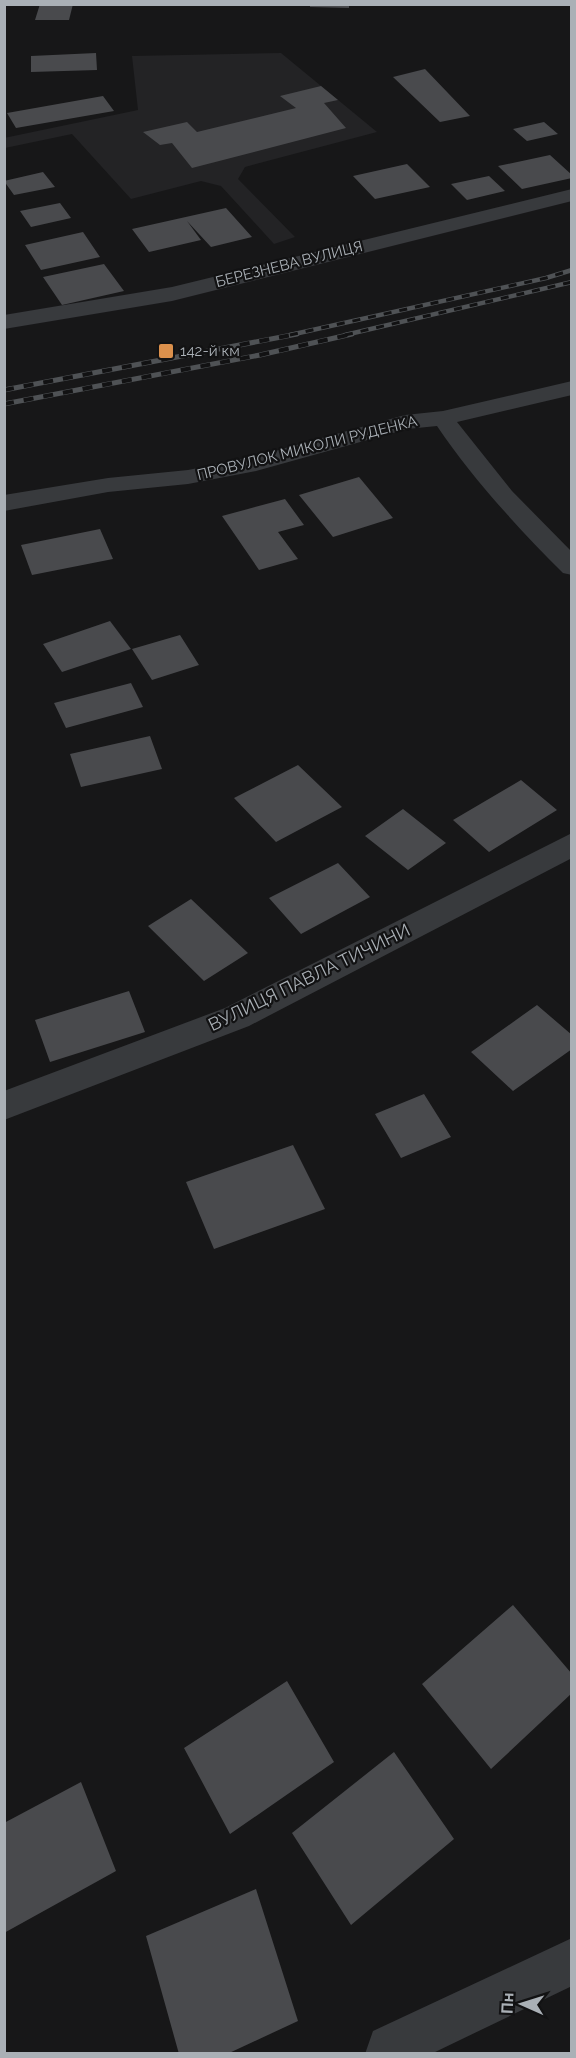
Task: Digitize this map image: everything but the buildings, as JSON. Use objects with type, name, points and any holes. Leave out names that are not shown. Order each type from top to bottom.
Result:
[{"type":"street","name":"БЕРЕЗНЕВА ВУЛИЦЯ","points":[[4,322],[172,294],[572,195]]},
{"type":"street","name":"ПРОВУЛОК МИКОЛИ РУДЕНКА","points":[[4,503],[108,485],[188,477],[256,464],[405,422],[442,417],[572,388]]},
{"type":"street","points":[[442,417],[457,440],[532,528],[572,567]]},
{"type":"street","name":"ВУЛИЦЯ ПАВЛА ТИЧИНИ","points":[[4,1106],[237,1017],[572,844]]},
{"type":"street","points":[[389,2054],[390,2048],[572,1961]]},
{"type":"shaded area","points":[[281,53],[377,132],[245,167],[238,179],[295,237],[274,244],[221,186],[201,181],[131,199],[72,134],[5,148],[4,138],[138,110],[132,56]]},
{"type":"railway","points":[[290,335],[546,278],[572,270]]},
{"type":"railway","points":[[345,335],[572,282]]},
{"type":"railway","points":[[4,390],[297,334]]},
{"type":"railway","points":[[4,404],[260,355],[352,334]]},
{"type":"place","name":"142-й км","points":[[166,351]]}]
